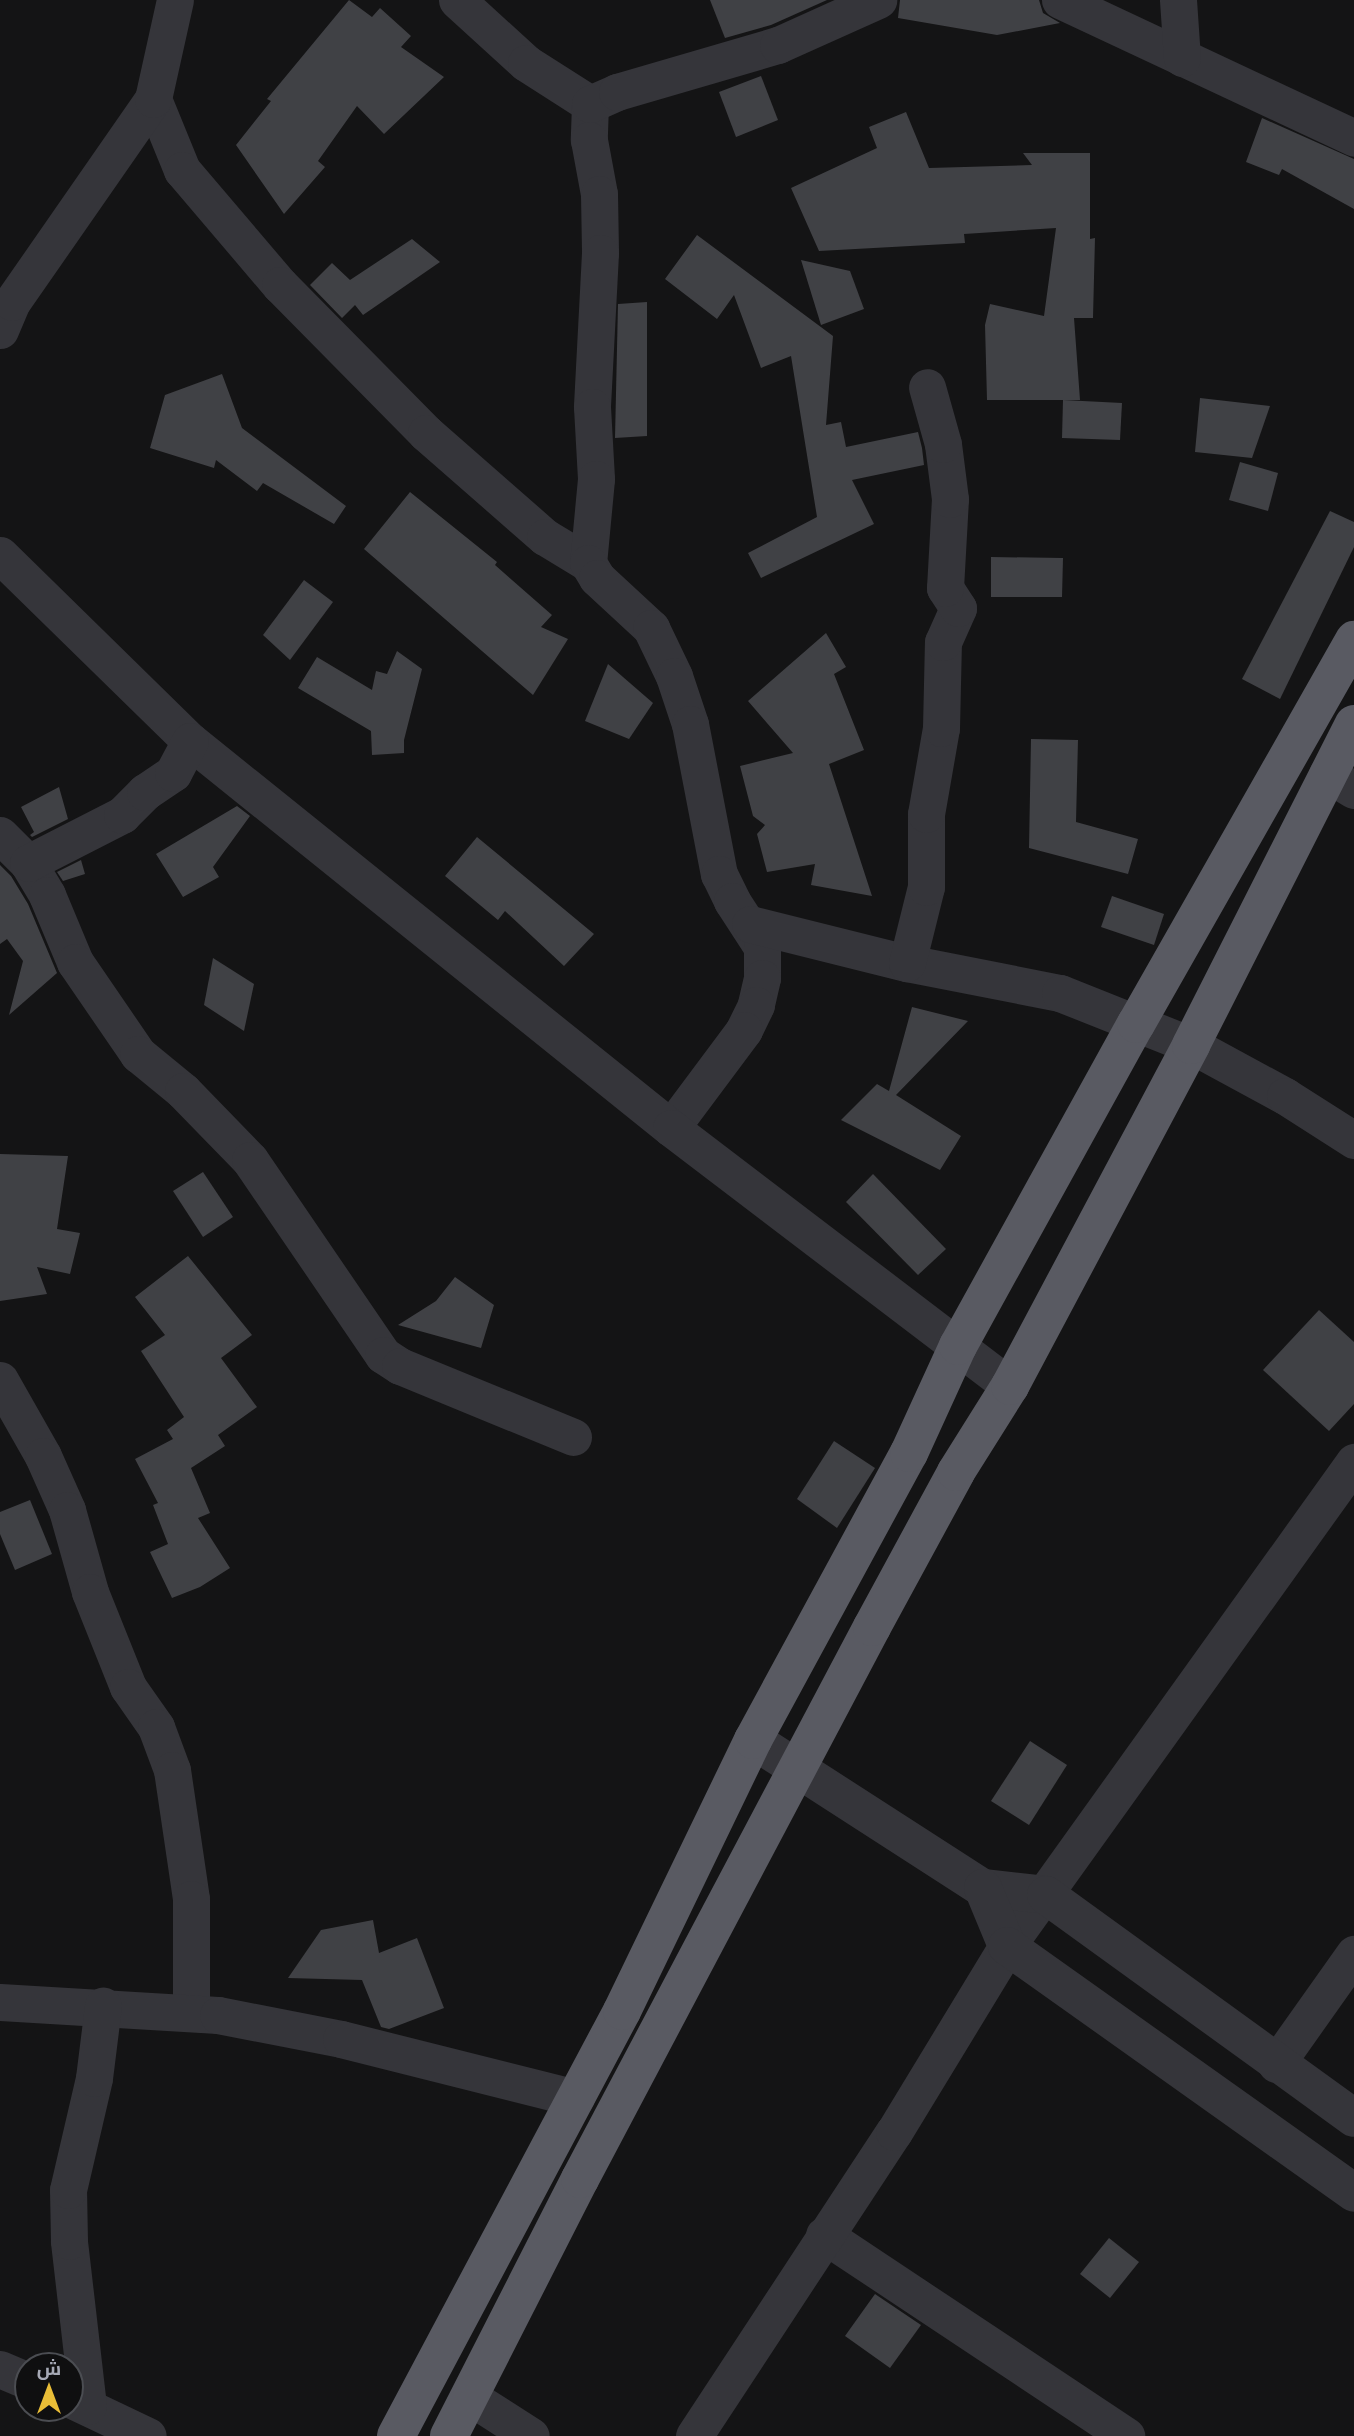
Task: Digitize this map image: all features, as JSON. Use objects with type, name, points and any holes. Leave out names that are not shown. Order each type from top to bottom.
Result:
[{"type":"highway","points":[[396,2436],[576,2098],[753,1740],[909,1453],[958,1346],[1136,1024],[1354,640]]},
{"type":"highway","points":[[449,2436],[580,2179],[956,1472],[1010,1386],[1103,1204],[1341,782],[1354,724]]},
{"type":"street","points":[[0,330],[12,302],[153,99],[175,0]]},
{"type":"street","points":[[457,0],[526,64],[590,104]]},
{"type":"street","points":[[590,104],[617,92],[778,45],[878,0]]},
{"type":"street","points":[[1060,0],[1354,138]]},
{"type":"street","points":[[1178,0],[1182,58]]},
{"type":"street","points":[[153,99],[182,170],[280,285],[377,387],[436,442],[545,537],[588,563],[597,578],[651,628],[674,676],[690,724],[719,874],[732,901],[750,924],[762,947],[762,978],[756,1005],[744,1030],[671,1128]]},
{"type":"street","points":[[588,563],[596,479],[592,407],[600,253],[599,194],[589,140],[590,104]]},
{"type":"street","points":[[908,962],[926,887],[926,814],[941,728],[943,642],[958,608],[945,589],[950,499],[943,444],[927,387]]},
{"type":"street","points":[[0,555],[190,741],[671,1128],[1010,1386]]},
{"type":"street","points":[[28,863],[122,815],[145,792],[173,773],[190,741]]},
{"type":"street","points":[[0,835],[28,863],[47,895],[75,962],[138,1054],[183,1091],[250,1160],[383,1355],[400,1366],[573,1437]]},
{"type":"street","points":[[750,924],[908,962],[1060,993],[1191,1045],[1285,1096],[1354,1140]]},
{"type":"street","points":[[0,1380],[43,1456],[67,1510],[90,1592],[128,1687],[156,1727],[172,1770],[191,1899],[191,2012]]},
{"type":"street","points":[[694,2436],[894,2132],[1007,1946],[1354,1462]]},
{"type":"street","points":[[753,1740],[983,1888],[1046,1895],[1354,2119]]},
{"type":"street","points":[[983,1888],[1007,1946],[1354,2193]]},
{"type":"street","points":[[1276,2064],[1354,1954]]},
{"type":"street","points":[[0,2002],[191,2012],[341,2039],[576,2098]]},
{"type":"street","points":[[76,2352],[68,2190],[94,2078],[103,2006]]},
{"type":"street","points":[[824,2235],[1126,2436]]},
{"type":"street","points":[[470,2397],[531,2436]]},
{"type":"street","points":[[84,2404],[148,2436]]},
{"type":"building","points":[[349,0],[372,17],[380,8],[411,36],[401,47],[444,77],[384,134],[357,106],[318,161],[325,167],[284,214],[236,145],[271,101],[267,99]]},
{"type":"building","points":[[710,0],[827,0],[771,25],[725,38]]},
{"type":"building","points":[[900,0],[1039,0],[1043,13],[1060,23],[997,35],[898,18]]},
{"type":"building","points":[[761,76],[778,120],[736,137],[719,92]]},
{"type":"building","points":[[906,112],[929,168],[1032,165],[1023,153],[1090,153],[1090,239],[1095,238],[1093,318],[1074,318],[1080,400],[987,400],[985,325],[990,304],[1044,316],[1056,228],[964,234],[965,243],[819,251],[791,188],[877,148],[869,127]]},
{"type":"building","points":[[1262,118],[1354,159],[1354,209],[1282,169],[1279,175],[1246,162]]},
{"type":"building","points":[[697,235],[833,336],[826,425],[841,422],[846,447],[918,432],[922,448],[924,465],[852,480],[874,524],[761,578],[748,553],[817,517],[791,356],[761,368],[734,295],[717,319],[665,279]]},
{"type":"building","points":[[412,239],[440,262],[363,315],[355,305],[342,318],[310,285],[332,263],[350,280]]},
{"type":"building","points":[[801,260],[850,271],[864,309],[821,325]]},
{"type":"building","points":[[647,302],[647,436],[615,438],[618,304]]},
{"type":"building","points":[[222,374],[242,428],[346,506],[334,524],[263,483],[257,491],[216,460],[214,468],[150,448],[165,395]]},
{"type":"building","points":[[1200,398],[1270,406],[1252,458],[1195,452]]},
{"type":"building","points":[[1063,400],[1122,403],[1120,440],[1062,438]]},
{"type":"building","points":[[1240,462],[1278,473],[1268,511],[1229,500]]},
{"type":"building","points":[[410,492],[497,562],[495,565],[552,615],[541,627],[568,639],[533,695],[364,549]]},
{"type":"building","points":[[1330,511],[1354,522],[1354,547],[1280,699],[1242,679]]},
{"type":"building","points":[[991,557],[1063,558],[1062,597],[991,597]]},
{"type":"building","points":[[304,580],[333,602],[290,660],[263,635]]},
{"type":"building","points":[[826,633],[846,667],[834,674],[864,750],[829,764],[872,896],[811,885],[815,864],[767,872],[757,834],[765,825],[753,816],[740,766],[793,753],[748,701]]},
{"type":"building","points":[[397,651],[422,669],[404,740],[404,753],[372,755],[371,731],[298,688],[317,657],[372,690],[376,671],[387,674]]},
{"type":"building","points":[[608,664],[653,703],[629,739],[585,721]]},
{"type":"building","points":[[1031,739],[1078,740],[1076,822],[1138,839],[1128,874],[1029,848]]},
{"type":"building","points":[[59,787],[68,819],[32,837],[30,835],[34,832],[21,807]]},
{"type":"building","points":[[237,806],[250,816],[213,867],[219,877],[183,897],[156,854]]},
{"type":"building","points":[[477,837],[594,934],[564,966],[505,911],[498,920],[445,876]]},
{"type":"building","points":[[81,860],[85,874],[63,881],[57,872]]},
{"type":"building","points":[[0,865],[11,876],[28,904],[57,973],[9,1015],[23,961],[7,939],[0,944]]},
{"type":"building","points":[[1112,896],[1164,914],[1154,945],[1101,927]]},
{"type":"building","points":[[213,958],[254,984],[244,1031],[204,1005]]},
{"type":"building","points":[[912,1007],[968,1021],[896,1095],[961,1136],[940,1170],[841,1120],[877,1084],[889,1091]]},
{"type":"building","points":[[0,1154],[68,1156],[57,1229],[80,1233],[70,1274],[37,1267],[47,1294],[0,1301]]},
{"type":"building","points":[[203,1172],[233,1217],[203,1237],[173,1191]]},
{"type":"building","points":[[873,1174],[946,1249],[918,1275],[846,1202]]},
{"type":"building","points":[[188,1256],[252,1335],[221,1358],[257,1407],[218,1435],[225,1446],[191,1468],[210,1513],[198,1518],[230,1568],[200,1587],[172,1598],[150,1552],[168,1544],[153,1505],[158,1503],[135,1459],[173,1439],[167,1430],[184,1417],[141,1351],[165,1335],[135,1297]]},
{"type":"building","points":[[455,1277],[494,1305],[481,1348],[398,1325],[436,1301]]},
{"type":"building","points":[[1319,1310],[1354,1342],[1354,1404],[1329,1431],[1263,1370]]},
{"type":"building","points":[[834,1441],[875,1468],[837,1528],[797,1499]]},
{"type":"building","points":[[30,1500],[52,1554],[15,1570],[0,1534],[0,1512]]},
{"type":"building","points":[[1030,1741],[1067,1765],[1029,1825],[991,1801]]},
{"type":"building","points":[[373,1920],[379,1953],[417,1938],[444,2008],[389,2029],[381,2027],[362,1980],[288,1978],[321,1930]]},
{"type":"building","points":[[1109,2238],[1139,2262],[1110,2298],[1080,2274]]},
{"type":"building","points":[[875,2294],[921,2325],[890,2368],[845,2336]]}]
